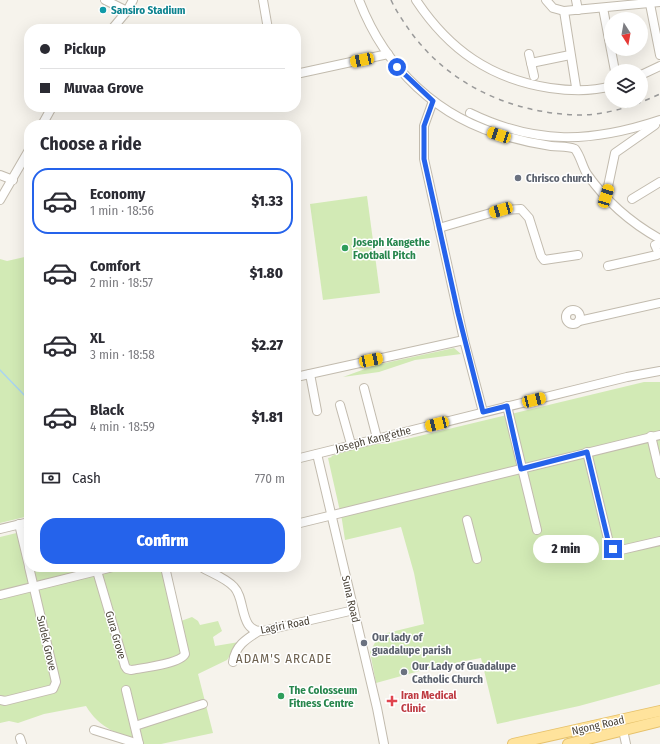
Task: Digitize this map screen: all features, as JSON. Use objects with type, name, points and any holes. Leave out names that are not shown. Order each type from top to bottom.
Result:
[{"type":"main road","name":"Ngong Road","points":[[513,744],[660,711]]},
{"type":"main road","name":"Ngong Road","points":[[568,744],[660,721]]},
{"type":"street","points":[[105,0],[127,11]]},
{"type":"street","points":[[116,24],[127,11],[133,0]]},
{"type":"street","points":[[262,0],[267,24]]},
{"type":"street","points":[[359,0],[372,32],[388,54],[408,78],[433,101],[481,129],[526,142],[575,149],[586,172],[606,196],[629,218],[660,239]]},
{"type":"street","points":[[416,0],[445,36],[460,50],[472,59],[506,77],[535,86],[579,91],[604,87]]},
{"type":"street","points":[[546,0],[553,8],[564,11],[603,8],[623,3],[650,4],[660,2]]},
{"type":"street","points":[[576,0],[578,10]]},
{"type":"street","points":[[650,4],[660,56]]},
{"type":"street","points":[[603,8],[614,64]]},
{"type":"street","points":[[564,11],[576,87]]},
{"type":"street","points":[[301,73],[388,54]]},
{"type":"street","points":[[529,54],[534,76]]},
{"type":"street","points":[[531,63],[570,55]]},
{"type":"street","points":[[648,72],[660,66]]},
{"type":"street","points":[[433,101],[424,126],[424,159],[464,340],[483,412]]},
{"type":"street","points":[[470,113],[517,131],[536,135],[569,138],[607,135],[660,120]]},
{"type":"street","points":[[606,196],[615,153],[660,120]]},
{"type":"street","points":[[0,200],[24,159]]},
{"type":"street","points":[[0,175],[13,180]]},
{"type":"street","points":[[632,199],[660,182]]},
{"type":"street","points":[[439,228],[501,210],[521,209],[529,218],[539,252],[544,260],[578,254]]},
{"type":"street","points":[[608,266],[657,255],[659,254],[655,245],[660,244]]},
{"type":"street","points":[[579,321],[660,302]]},
{"type":"street","points":[[301,376],[464,340]]},
{"type":"street","name":"Joseph Kang'ethe","points":[[301,458],[507,406],[627,377],[660,371]]},
{"type":"street","points":[[310,374],[317,411]]},
{"type":"street","points":[[364,388],[377,438]]},
{"type":"street","points":[[340,405],[351,444]]},
{"type":"street","points":[[507,406],[521,469],[537,530]]},
{"type":"street","points":[[301,523],[660,435]]},
{"type":"street","points":[[651,436],[660,474]]},
{"type":"street","points":[[587,452],[610,547],[621,550],[660,541]]},
{"type":"street","name":"Suna Road","points":[[317,454],[384,744]]},
{"type":"street","points":[[467,520],[477,559]]},
{"type":"street","points":[[0,529],[24,523]]},
{"type":"street","name":"Sudek Grove","points":[[19,524],[24,546]]},
{"type":"street","name":"Sudek Grove","points":[[0,700],[4,701],[53,689],[56,686],[30,572]]},
{"type":"street","points":[[0,595],[93,572]]},
{"type":"street","name":"Gura Grove","points":[[97,572],[124,666],[130,670],[175,661],[185,654],[185,648],[166,572]]},
{"type":"street","name":"Lagiri Road","points":[[209,572],[235,588],[248,625],[253,630],[259,631],[354,610]]},
{"type":"street","points":[[233,662],[236,649],[259,631]]},
{"type":"street","points":[[94,730],[139,744],[126,690]]},
{"type":"street","points":[[135,726],[203,704]]},
{"type":"street","points":[[623,730],[626,744]]},
{"type":"green space","name":"Joseph Kangethe Football Pitch","points":[[367,196],[380,293],[323,300],[310,204]]},
{"type":"green space","points":[[24,257],[24,517],[0,523],[0,259],[7,261]]},
{"type":"green space","points":[[454,348],[461,354],[415,360],[379,372],[343,377],[376,365]]},
{"type":"green space","points":[[644,382],[660,382],[660,684],[579,706],[497,724],[481,658],[434,667],[376,683],[370,652],[379,635],[424,624],[414,573],[401,527],[345,540],[328,458],[365,446],[386,444]]},
{"type":"green space","points":[[24,531],[24,572],[166,572],[181,621],[192,617],[198,621],[200,625],[218,621],[222,631],[213,637],[215,646],[239,642],[227,660],[198,674],[213,733],[161,744],[143,744],[143,742],[110,730],[91,714],[86,706],[44,714],[18,723],[9,721],[0,723],[0,537]]},
{"type":"waterway","points":[[0,370],[24,395]]},
{"type":"railway","points":[[391,0],[410,31],[426,50],[443,66],[462,81],[505,101],[527,108],[551,113],[586,115],[619,109],[660,94]]},
{"type":"place","name":"Sansiro Stadium","points":[[103,10]]},
{"type":"place","name":"Chrisco church","points":[[518,178]]},
{"type":"place","name":"Joseph Kangethe Football Pitch","points":[[345,248]]},
{"type":"place","name":"Our lady of guadalupe parish","points":[[364,643]]},
{"type":"place","name":"Our Lady of Guadalupe Catholic Church","points":[[404,672]]},
{"type":"place","name":"The Colosseum Fitness Centre","points":[[281,696]]},
{"type":"place","name":"Iran Medical Clinic","points":[[392,701]]},
{"type":"district","name":"ADAM'S ARCADE","points":[[284,658]]},
{"type":"route","points":[[397,67],[433,101],[427,114],[424,126],[424,159],[464,340],[483,412],[507,406],[521,469],[587,452],[608,540],[610,547],[613,549]]}]
